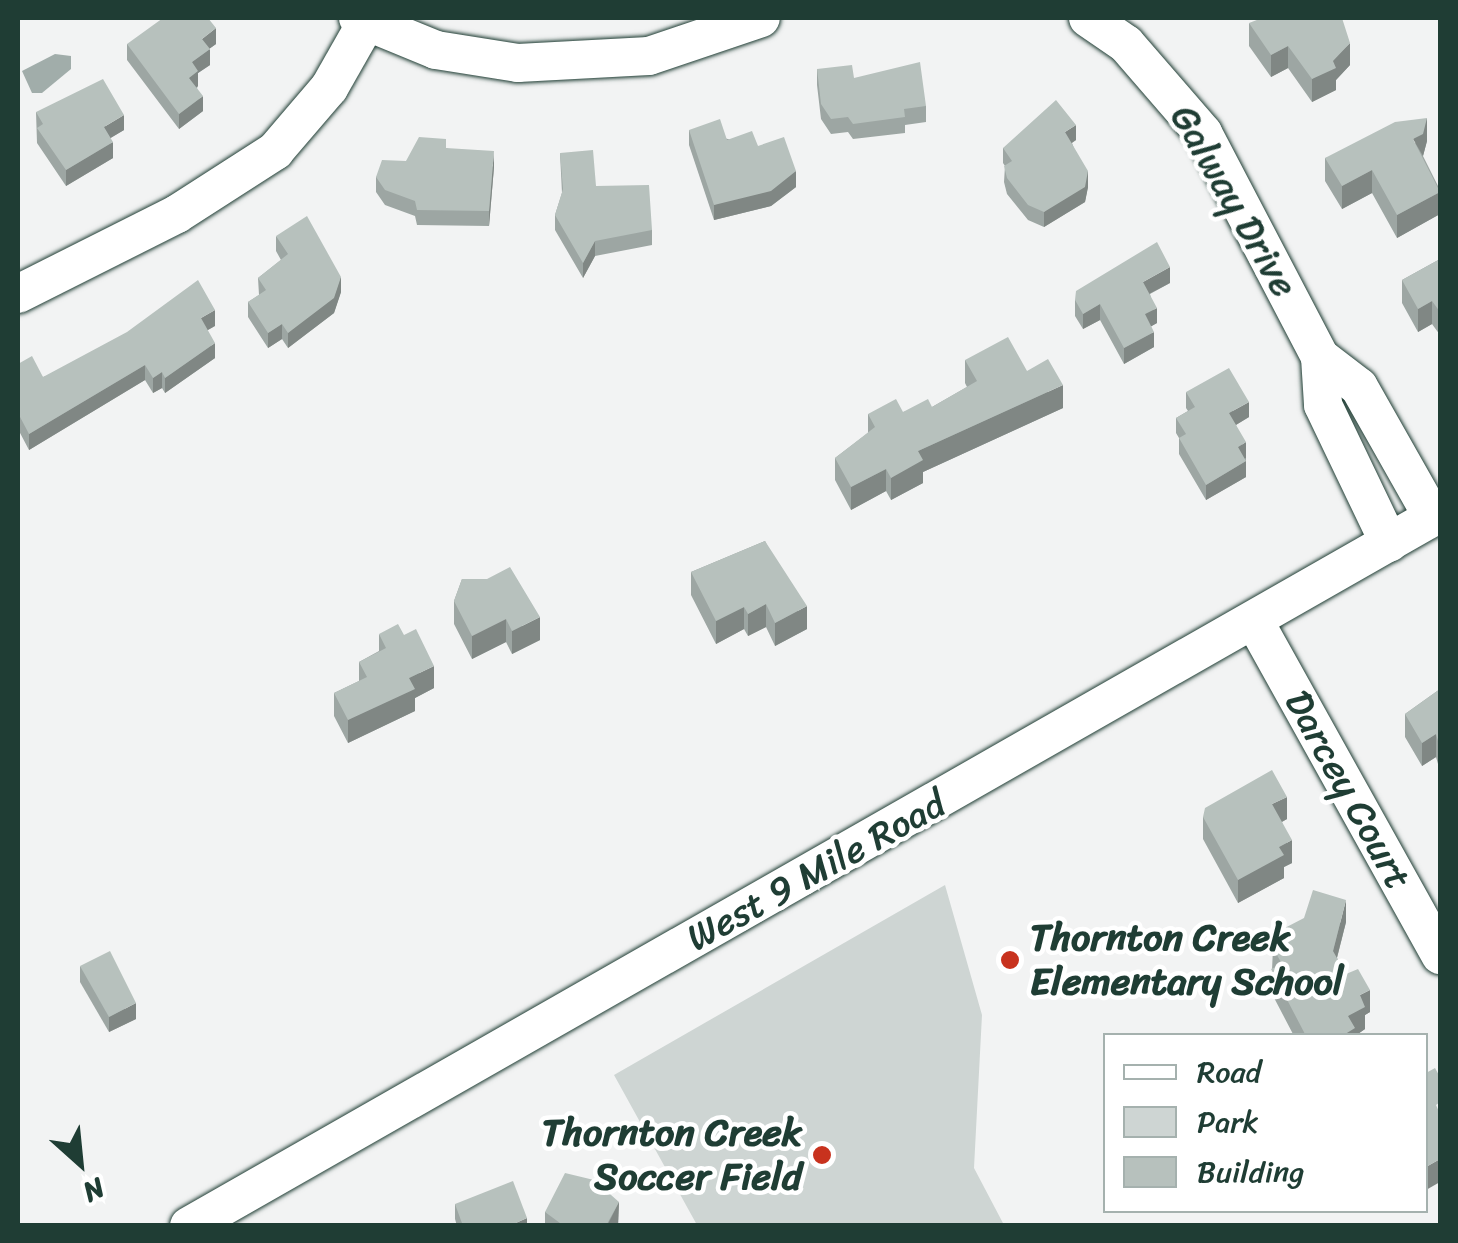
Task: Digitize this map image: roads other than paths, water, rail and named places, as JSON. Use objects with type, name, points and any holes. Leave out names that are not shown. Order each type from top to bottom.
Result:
[{"type":"street","points":[[18,294],[176,214],[275,151],[318,104],[362,20],[436,50],[518,63],[650,56],[761,18]]},
{"type":"street","name":"Galway Drive","points":[[1088,18],[1140,58],[1203,132],[1320,358],[1323,405],[1390,543]]},
{"type":"street","name":"Galway Drive","points":[[1320,358],[1359,388],[1437,516]]},
{"type":"street","name":"West 9 Mile Road","points":[[190,1226],[1256,624],[1437,516]]},
{"type":"street","name":"Darcey Court","points":[[1256,624],[1440,955]]},
{"type":"place","name":"Thornton Creek Elementary School","points":[[1010,960]]},
{"type":"place","name":"Thornton Creek Soccer Field","points":[[822,1155]]}]
